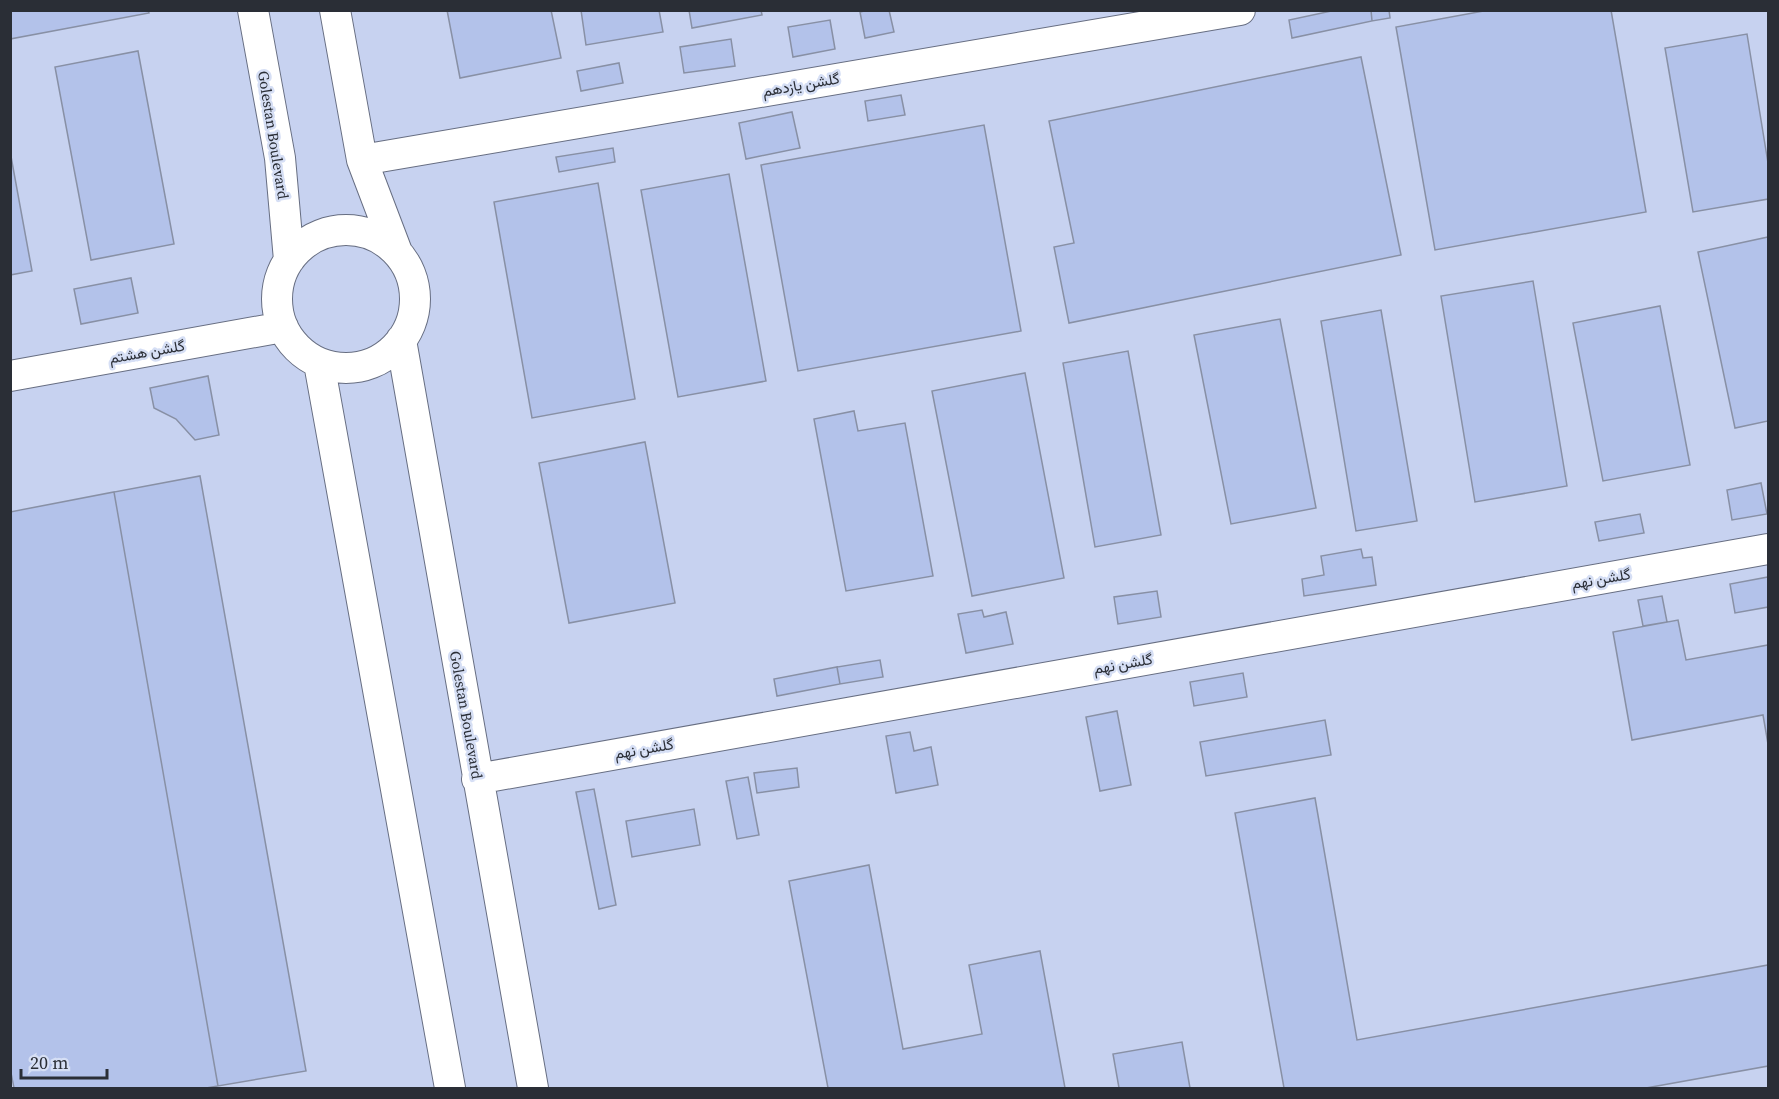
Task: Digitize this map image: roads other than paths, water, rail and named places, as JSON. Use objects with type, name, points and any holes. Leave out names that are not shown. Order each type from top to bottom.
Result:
[{"type":"street","name":"Golestan Boulevard","points":[[252,10],[280,158],[289,260]]},
{"type":"street","points":[[335,10],[362,160],[397,252],[409,270],[415,296],[412,321],[401,340],[393,350],[370,364],[345,368],[320,363],[297,349],[283,327],[278,311],[277,294],[279,280],[289,260],[299,248],[313,238],[338,230],[355,230],[372,235],[397,252]]},
{"type":"street","name":"گلشن یازدهم","points":[[362,160],[1240,10]]},
{"type":"street","name":"گلشن هشتم","points":[[10,376],[283,327]]},
{"type":"street","name":"Golestan Boulevard","points":[[401,340],[533,1089]]},
{"type":"street","points":[[320,363],[450,1089]]},
{"type":"street","name":"گلشن نهم","points":[[477,778],[1768,549]]}]
